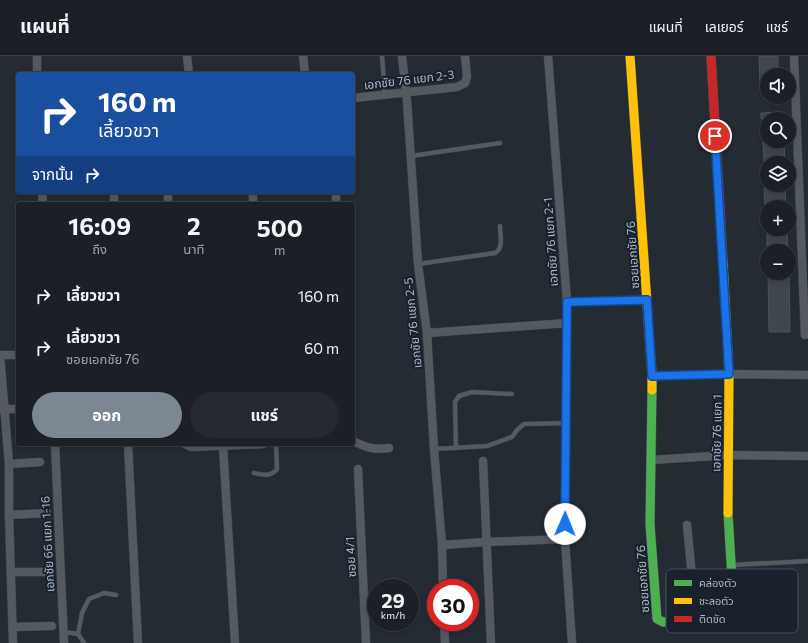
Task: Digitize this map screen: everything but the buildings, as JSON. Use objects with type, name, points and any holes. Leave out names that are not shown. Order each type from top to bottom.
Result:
[{"type":"street","points":[[37,56],[37,72]]},
{"type":"street","points":[[187,56],[189,72]]},
{"type":"street","points":[[303,56],[305,72]]},
{"type":"street","name":"เอกชัย 76 แยก 2-5","points":[[402,56],[411,156],[418,264],[426,333],[442,545],[443,579]]},
{"type":"street","name":"เอกชัย 76 แยก 2-3","points":[[355,98],[457,88],[465,83],[467,77],[465,56]]},
{"type":"street","name":"เอกชัย 76 แยก 2-1","points":[[548,56],[567,302],[565,539],[572,643]]},
{"type":"street","name":"ซอยเอกชัย 76","points":[[630,56],[652,376],[650,524],[658,620]]},
{"type":"street","name":"เอกชัย 76 แยก 1","points":[[710,56],[729,374],[728,521],[731,569]]},
{"type":"street","points":[[794,56],[805,335]]},
{"type":"street","points":[[567,302],[647,300]]},
{"type":"street","points":[[426,333],[567,323]]},
{"type":"street","points":[[13,643],[9,464],[2,409],[0,355],[16,355]]},
{"type":"street","points":[[652,376],[729,374],[808,375]]},
{"type":"street","points":[[2,409],[16,409]]},
{"type":"street","points":[[355,442],[364,447],[376,450],[389,448]]},
{"type":"street","name":"เอกชัย 66 แยก 1-16","points":[[55,446],[64,643]]},
{"type":"street","points":[[128,446],[138,643]]},
{"type":"street","points":[[189,446],[222,446],[235,643]]},
{"type":"street","points":[[652,460],[728,455],[808,456]]},
{"type":"street","points":[[483,461],[492,643]]},
{"type":"street","points":[[9,464],[40,462]]},
{"type":"street","name":"ซอย 4/1","points":[[358,469],[366,643]]},
{"type":"street","points":[[9,515],[47,513]]},
{"type":"street","points":[[687,525],[691,569]]},
{"type":"street","points":[[442,545],[565,539]]},
{"type":"street","points":[[11,572],[49,572]]},
{"type":"street","name":"เอกชัย 76 แยก 1","points":[[658,620],[666,622]]},
{"type":"street","points":[[13,627],[52,626]]},
{"type":"street","points":[[444,631],[445,643]]},
{"type":"lane","points":[[382,56],[386,94]]},
{"type":"lane","points":[[411,156],[500,143]]},
{"type":"lane","points":[[418,264],[499,251],[501,247],[500,226]]},
{"type":"lane","points":[[456,448],[455,402],[459,396],[472,392],[512,394]]},
{"type":"lane","points":[[434,449],[487,446],[512,438],[517,430],[524,424],[567,423]]},
{"type":"lane","points":[[254,474],[266,475],[274,473],[277,469],[276,446]]},
{"type":"lane","points":[[731,565],[808,561]]},
{"type":"lane","points":[[84,643],[78,634],[82,613],[89,599],[104,593],[116,595]]},
{"type":"lane","points":[[63,632],[78,634]]},
{"type":"traffic: fast","points":[[652,390],[650,524],[657,619],[666,622]]},
{"type":"traffic: fast","points":[[728,513],[731,569]]},
{"type":"traffic: slow","points":[[630,56],[652,390]]},
{"type":"traffic: slow","points":[[723,262],[729,374],[728,513]]},
{"type":"traffic: jam","points":[[711,56],[723,262]]},
{"type":"route","points":[[565,524],[567,302],[647,300],[652,376],[729,374],[715,136]]}]
